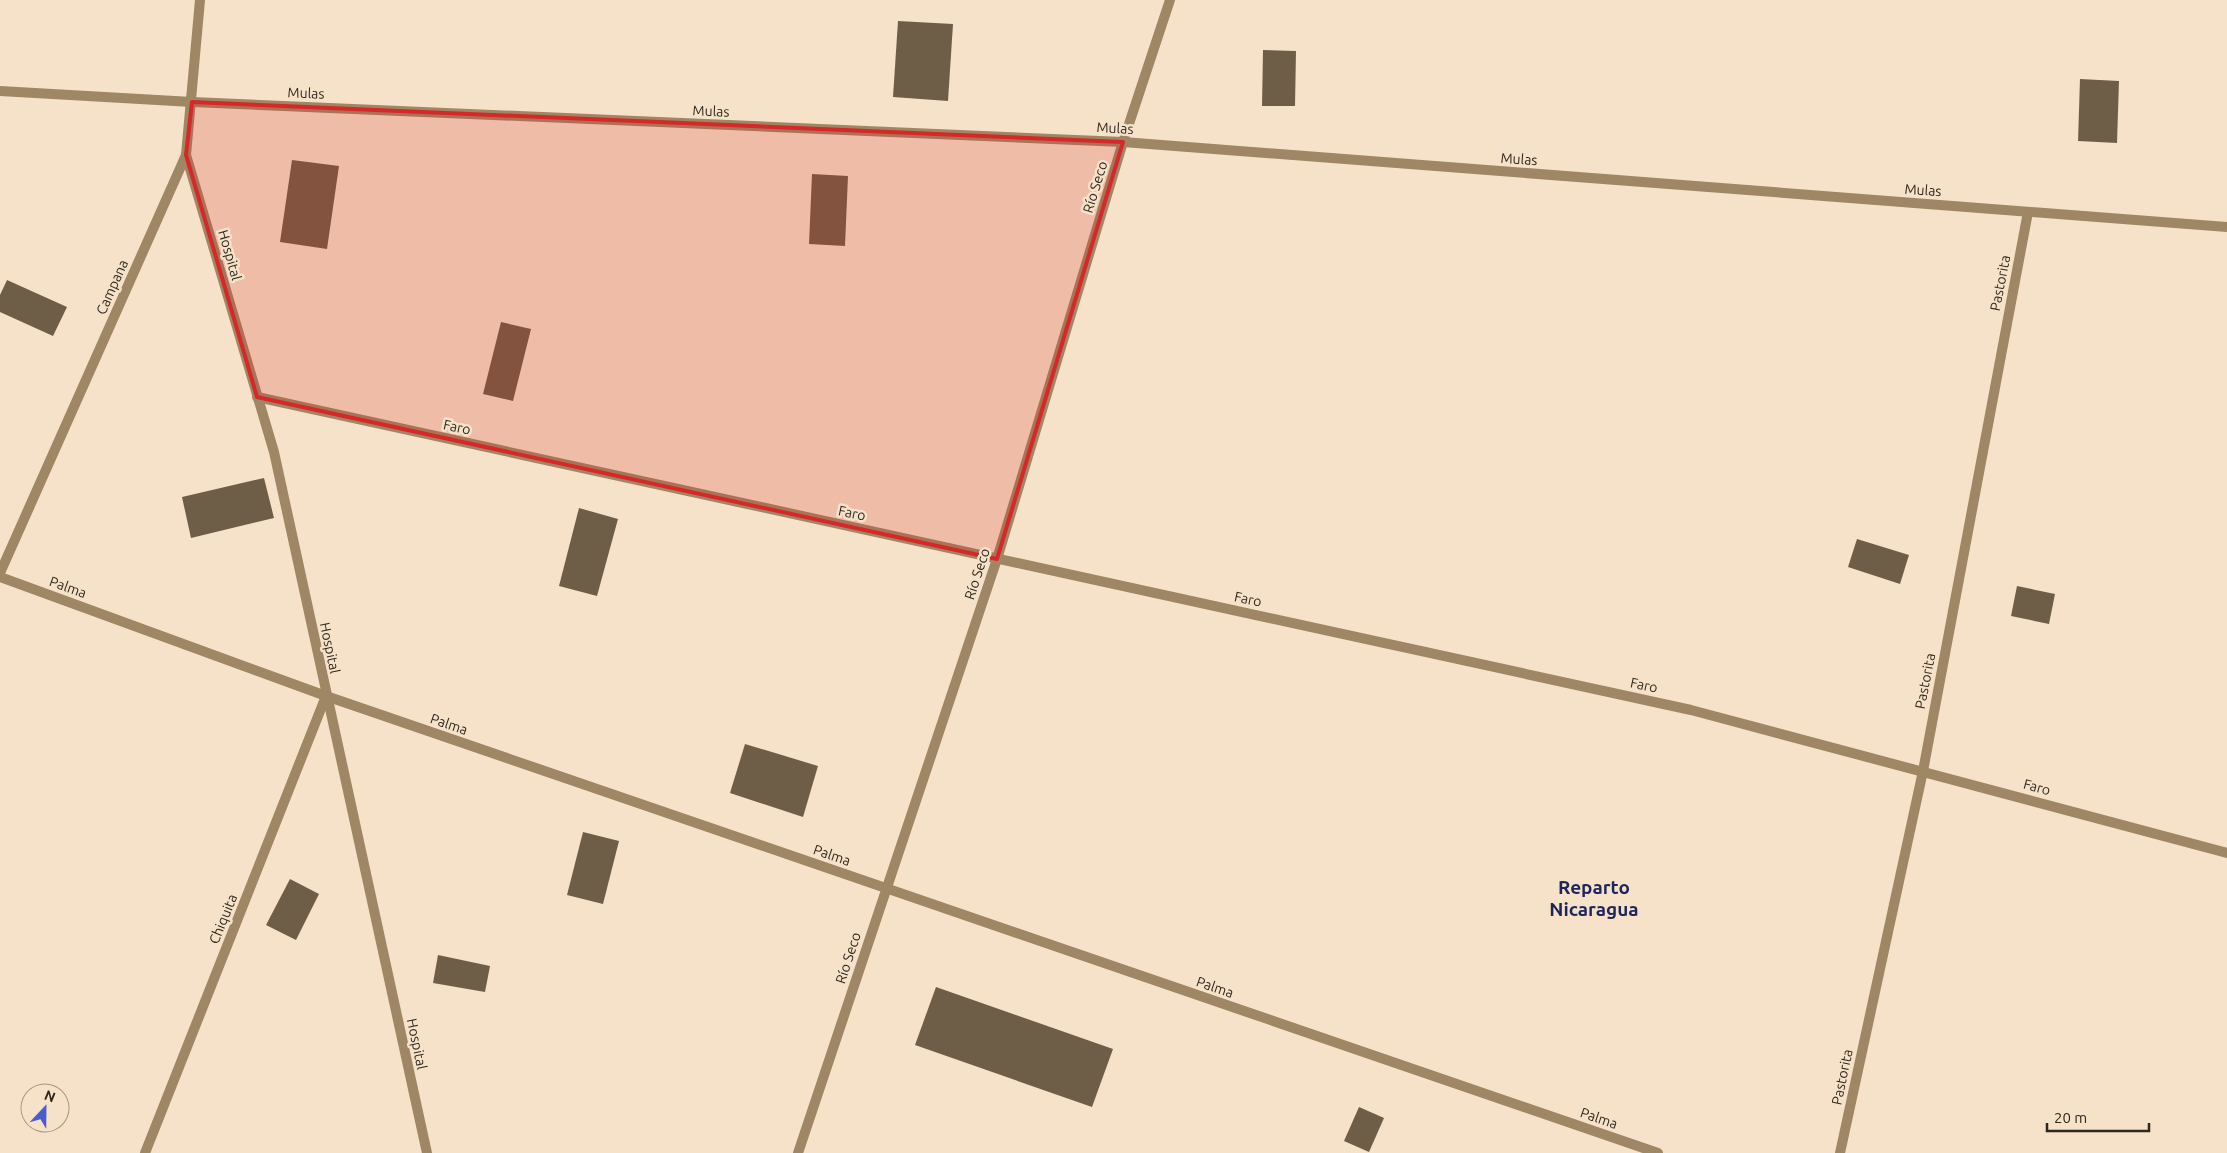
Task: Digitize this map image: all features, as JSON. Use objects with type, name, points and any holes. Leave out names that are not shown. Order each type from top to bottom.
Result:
[{"type":"street","name":"Campana","points":[[0,573],[186,155],[200,0]]},
{"type":"street","name":"Río Seco","points":[[798,1153],[885,888],[997,559],[1123,142],[1170,0]]},
{"type":"street","name":"Mulas","points":[[0,91],[192,102],[1123,142],[2227,227]]},
{"type":"street","name":"Hospital","points":[[186,155],[274,452],[427,1153]]},
{"type":"street","name":"Pastorita","points":[[1840,1153],[1922,771],[2028,212]]},
{"type":"street","name":"Faro","points":[[257,398],[1691,710],[2227,853]]},
{"type":"street","name":"Palma","points":[[0,577],[326,696],[1658,1153]]},
{"type":"street","name":"Chiquita","points":[[145,1153],[326,696]]},
{"type":"highlighted area","points":[[192,102],[1123,142],[997,559],[257,397],[186,155]]},
{"type":"building","points":[[898,21],[953,24],[948,101],[893,97]]},
{"type":"building","points":[[1263,50],[1296,51],[1295,106],[1262,106]]},
{"type":"building","points":[[2080,79],[2119,81],[2117,143],[2078,141]]},
{"type":"building","points":[[292,160],[339,166],[327,249],[280,242]]},
{"type":"building","points":[[812,174],[848,176],[845,246],[809,244]]},
{"type":"building","points":[[7,280],[67,307],[53,336],[0,312],[0,295]]},
{"type":"building","points":[[501,322],[531,329],[513,401],[483,394]]},
{"type":"building","points":[[264,478],[274,518],[191,538],[182,497]]},
{"type":"building","points":[[579,508],[618,519],[597,596],[559,586]]},
{"type":"building","points":[[1857,539],[1909,555],[1900,584],[1848,567]]},
{"type":"building","points":[[2017,586],[2055,594],[2049,624],[2011,616]]},
{"type":"building","points":[[745,744],[818,766],[803,817],[730,793]]},
{"type":"building","points":[[583,832],[619,841],[603,904],[567,895]]},
{"type":"building","points":[[290,879],[319,894],[296,940],[266,925]]},
{"type":"building","points":[[438,955],[490,966],[485,992],[433,983]]},
{"type":"building","points":[[936,987],[1113,1049],[1092,1107],[915,1045]]},
{"type":"building","points":[[1359,1107],[1384,1118],[1369,1152],[1344,1141]]},
{"type":"district","name":"Reparto Nicaragua","points":[[1594,898]]}]
